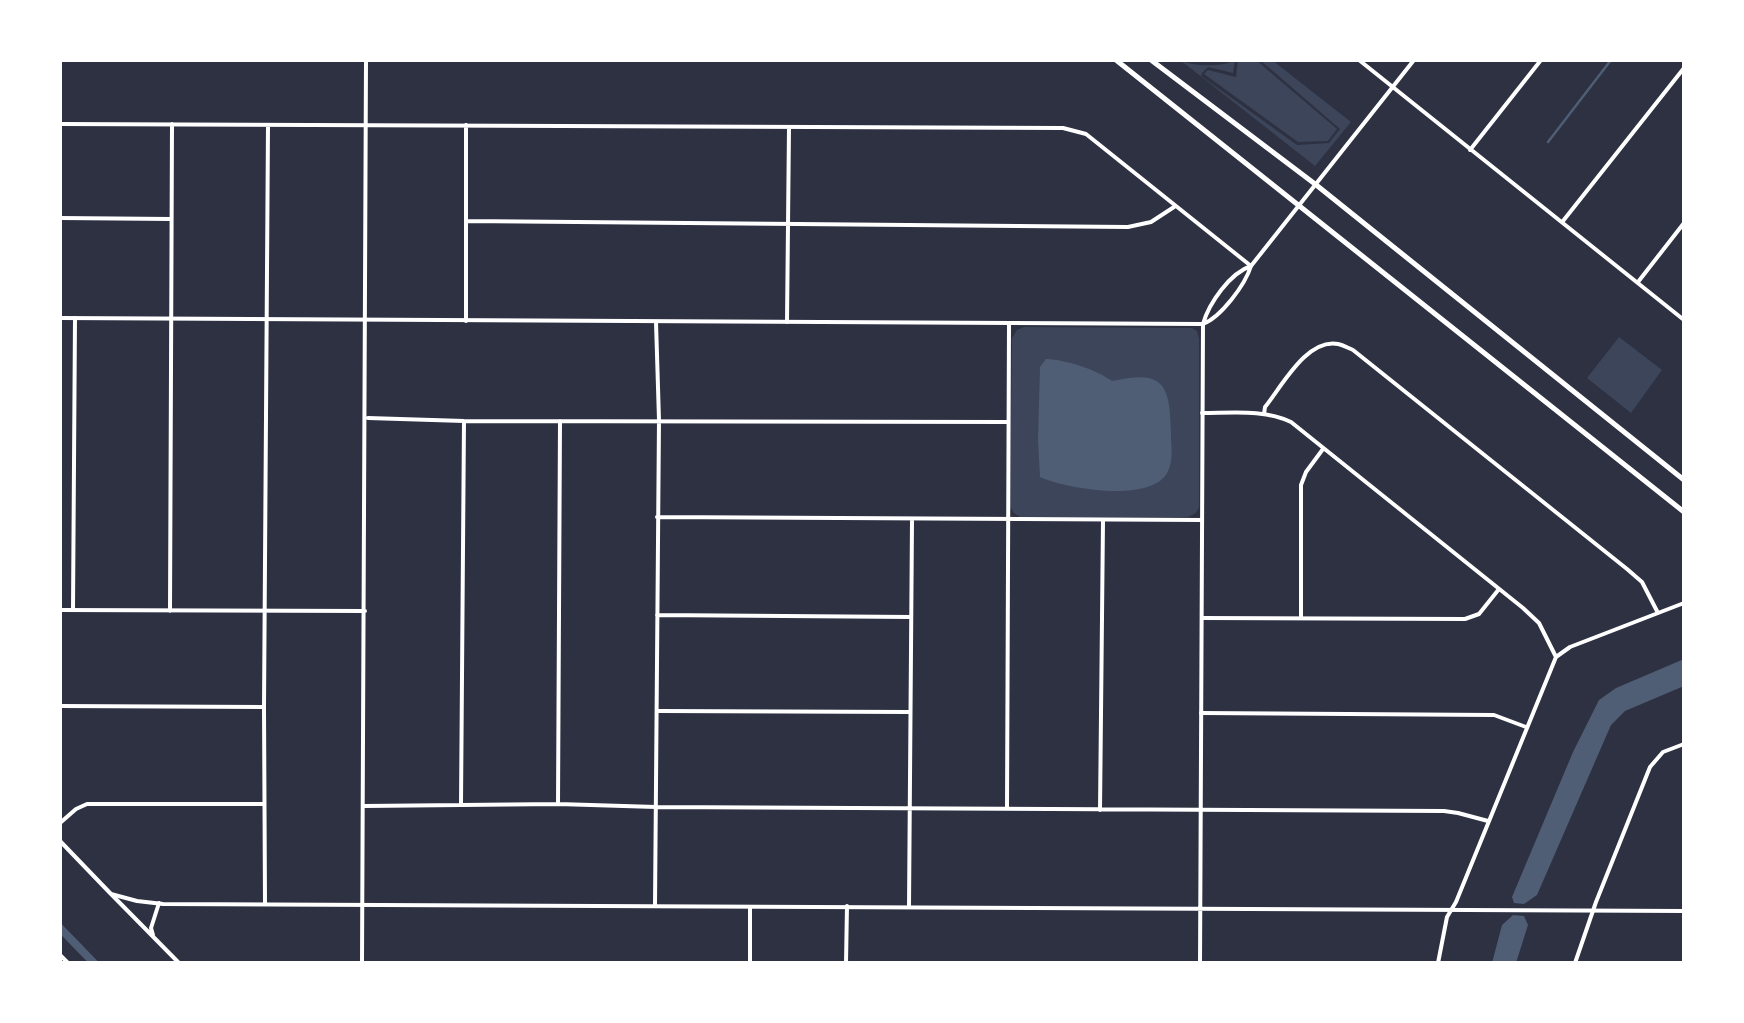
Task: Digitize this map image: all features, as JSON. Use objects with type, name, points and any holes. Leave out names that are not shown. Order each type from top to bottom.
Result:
[{"type":"main road","points":[[1116,60],[1684,512]]},
{"type":"main road","points":[[1150,60],[1315,184],[1684,480]]},
{"type":"street","points":[[362,963],[366,60]]},
{"type":"street","points":[[1359,60],[1684,320]]},
{"type":"street","points":[[60,318],[1202,324],[1214,320],[1248,277],[1251,266],[1414,60]]},
{"type":"street","points":[[1470,150],[1541,60]]},
{"type":"street","points":[[1562,222],[1684,68]]},
{"type":"street","points":[[60,124],[1063,128],[1086,134],[1251,266]]},
{"type":"street","points":[[170,612],[172,124]]},
{"type":"street","points":[[265,903],[268,125]]},
{"type":"street","points":[[466,125],[466,321]]},
{"type":"street","points":[[788,128],[788,322]]},
{"type":"street","points":[[466,221],[1128,227],[1151,222],[1174,207]]},
{"type":"street","points":[[60,218],[171,219]]},
{"type":"street","points":[[1638,282],[1684,223]]},
{"type":"street","points":[[1200,963],[1202,324],[1206,312],[1239,270],[1251,266]]},
{"type":"street","points":[[73,610],[75,318]]},
{"type":"street","points":[[655,905],[659,420],[656,322]]},
{"type":"street","points":[[1007,809],[1010,324]]},
{"type":"street","points":[[1264,414],[1265,407],[1307,353],[1318,346],[1337,343],[1353,350],[1628,568],[1642,582],[1658,613]]},
{"type":"street","points":[[1202,413],[1264,414],[1291,422],[1499,588],[1539,624],[1556,657]]},
{"type":"street","points":[[366,418],[1008,422]]},
{"type":"street","points":[[461,804],[464,421]]},
{"type":"street","points":[[558,804],[560,421]]},
{"type":"street","points":[[1301,618],[1300,486],[1323,448]]},
{"type":"street","points":[[657,516],[1202,520]]},
{"type":"street","points":[[909,907],[912,519]]},
{"type":"street","points":[[1100,810],[1104,520]]},
{"type":"street","points":[[1201,618],[1465,619],[1478,614],[1499,588]]},
{"type":"street","points":[[1438,963],[1447,918],[1556,657],[1684,603]]},
{"type":"street","points":[[60,610],[365,612]]},
{"type":"street","points":[[658,615],[911,617]]},
{"type":"street","points":[[60,706],[264,707]]},
{"type":"street","points":[[657,711],[910,712]]},
{"type":"street","points":[[1201,713],[1494,715],[1526,727]]},
{"type":"street","points":[[1575,963],[1650,766],[1663,752],[1684,744]]},
{"type":"street","points":[[60,823],[87,804],[264,804]]},
{"type":"street","points":[[364,806],[558,804],[1458,812],[1488,821]]},
{"type":"street","points":[[61,843],[179,963]]},
{"type":"street","points":[[111,894],[159,904],[1684,911]]},
{"type":"street","points":[[156,939],[152,928],[159,904]]},
{"type":"street","points":[[750,906],[750,963]]},
{"type":"street","points":[[846,963],[847,906]]},
{"type":"street","points":[[60,955],[68,963]]},
{"type":"shaded area","points":[[1180,60],[1208,65],[1235,60],[1233,73],[1208,67],[1201,76],[1297,145],[1329,143],[1340,129],[1260,60],[1272,60],[1351,122],[1315,166]]},
{"type":"shaded area","points":[[1238,60],[1256,60],[1337,129],[1328,141],[1298,142],[1204,74],[1208,70],[1236,77]]},
{"type":"shaded area","points":[[1024,327],[1197,331],[1196,513],[1188,517],[1020,517],[1014,513],[1010,507],[1012,338]]},
{"type":"shaded area","points":[[1619,337],[1662,370],[1631,413],[1587,378]]},
{"type":"shaded area","points":[[1046,359],[1080,366],[1112,381],[1143,377],[1161,385],[1169,403],[1172,454],[1167,473],[1158,482],[1127,491],[1107,491],[1040,477],[1040,367]]},
{"type":"shaded area","points":[[1684,659],[1684,686],[1625,711],[1611,725],[1537,895],[1524,904],[1514,903],[1512,897],[1599,700],[1616,688]]},
{"type":"shaded area","points":[[1513,915],[1524,916],[1528,925],[1516,963],[1492,963],[1502,925]]},
{"type":"waterway","points":[[1548,142],[1611,60]]},
{"type":"waterway","points":[[60,928],[94,963]]}]
